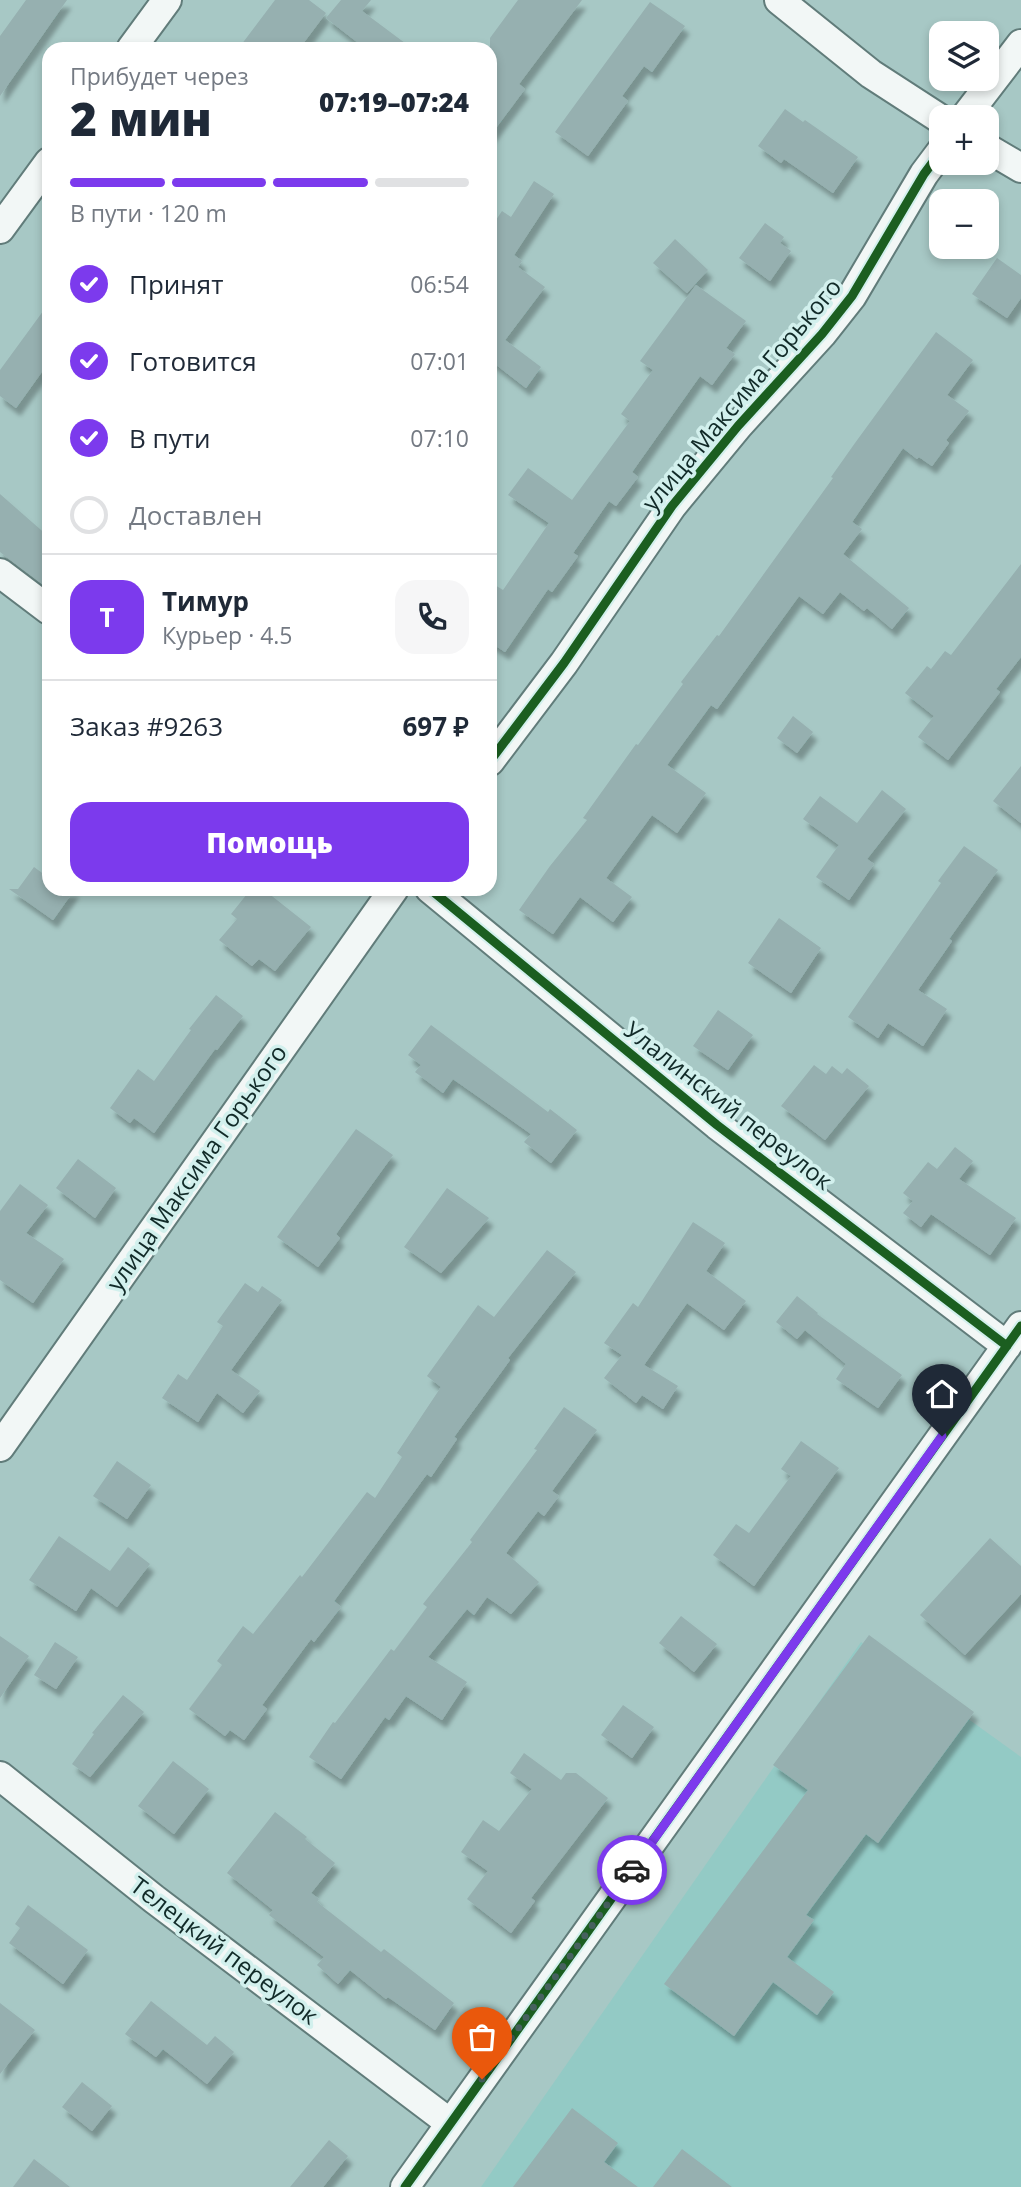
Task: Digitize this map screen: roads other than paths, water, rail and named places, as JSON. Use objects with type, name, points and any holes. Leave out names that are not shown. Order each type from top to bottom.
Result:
[{"type":"street","points":[[136,42],[167,0]]},
{"type":"street","points":[[779,0],[871,74],[929,112]]},
{"type":"street","points":[[974,105],[1021,44]]},
{"type":"street","points":[[999,155],[1021,168]]},
{"type":"street","name":"улица Максима Горького","points":[[497,752],[564,663],[672,506],[852,296],[929,167]]},
{"type":"street","points":[[0,229],[42,172]]},
{"type":"street","points":[[0,573],[42,605]]},
{"type":"street","name":"улица Максима Горького","points":[[0,1447],[389,896]]},
{"type":"street","name":"Улалинский переулок","points":[[439,896],[717,1125],[1014,1336]]},
{"type":"street","points":[[405,2187],[1014,1336]]},
{"type":"street","name":"Телецкий переулок","points":[[0,1776],[165,1907],[450,2123]]}]
